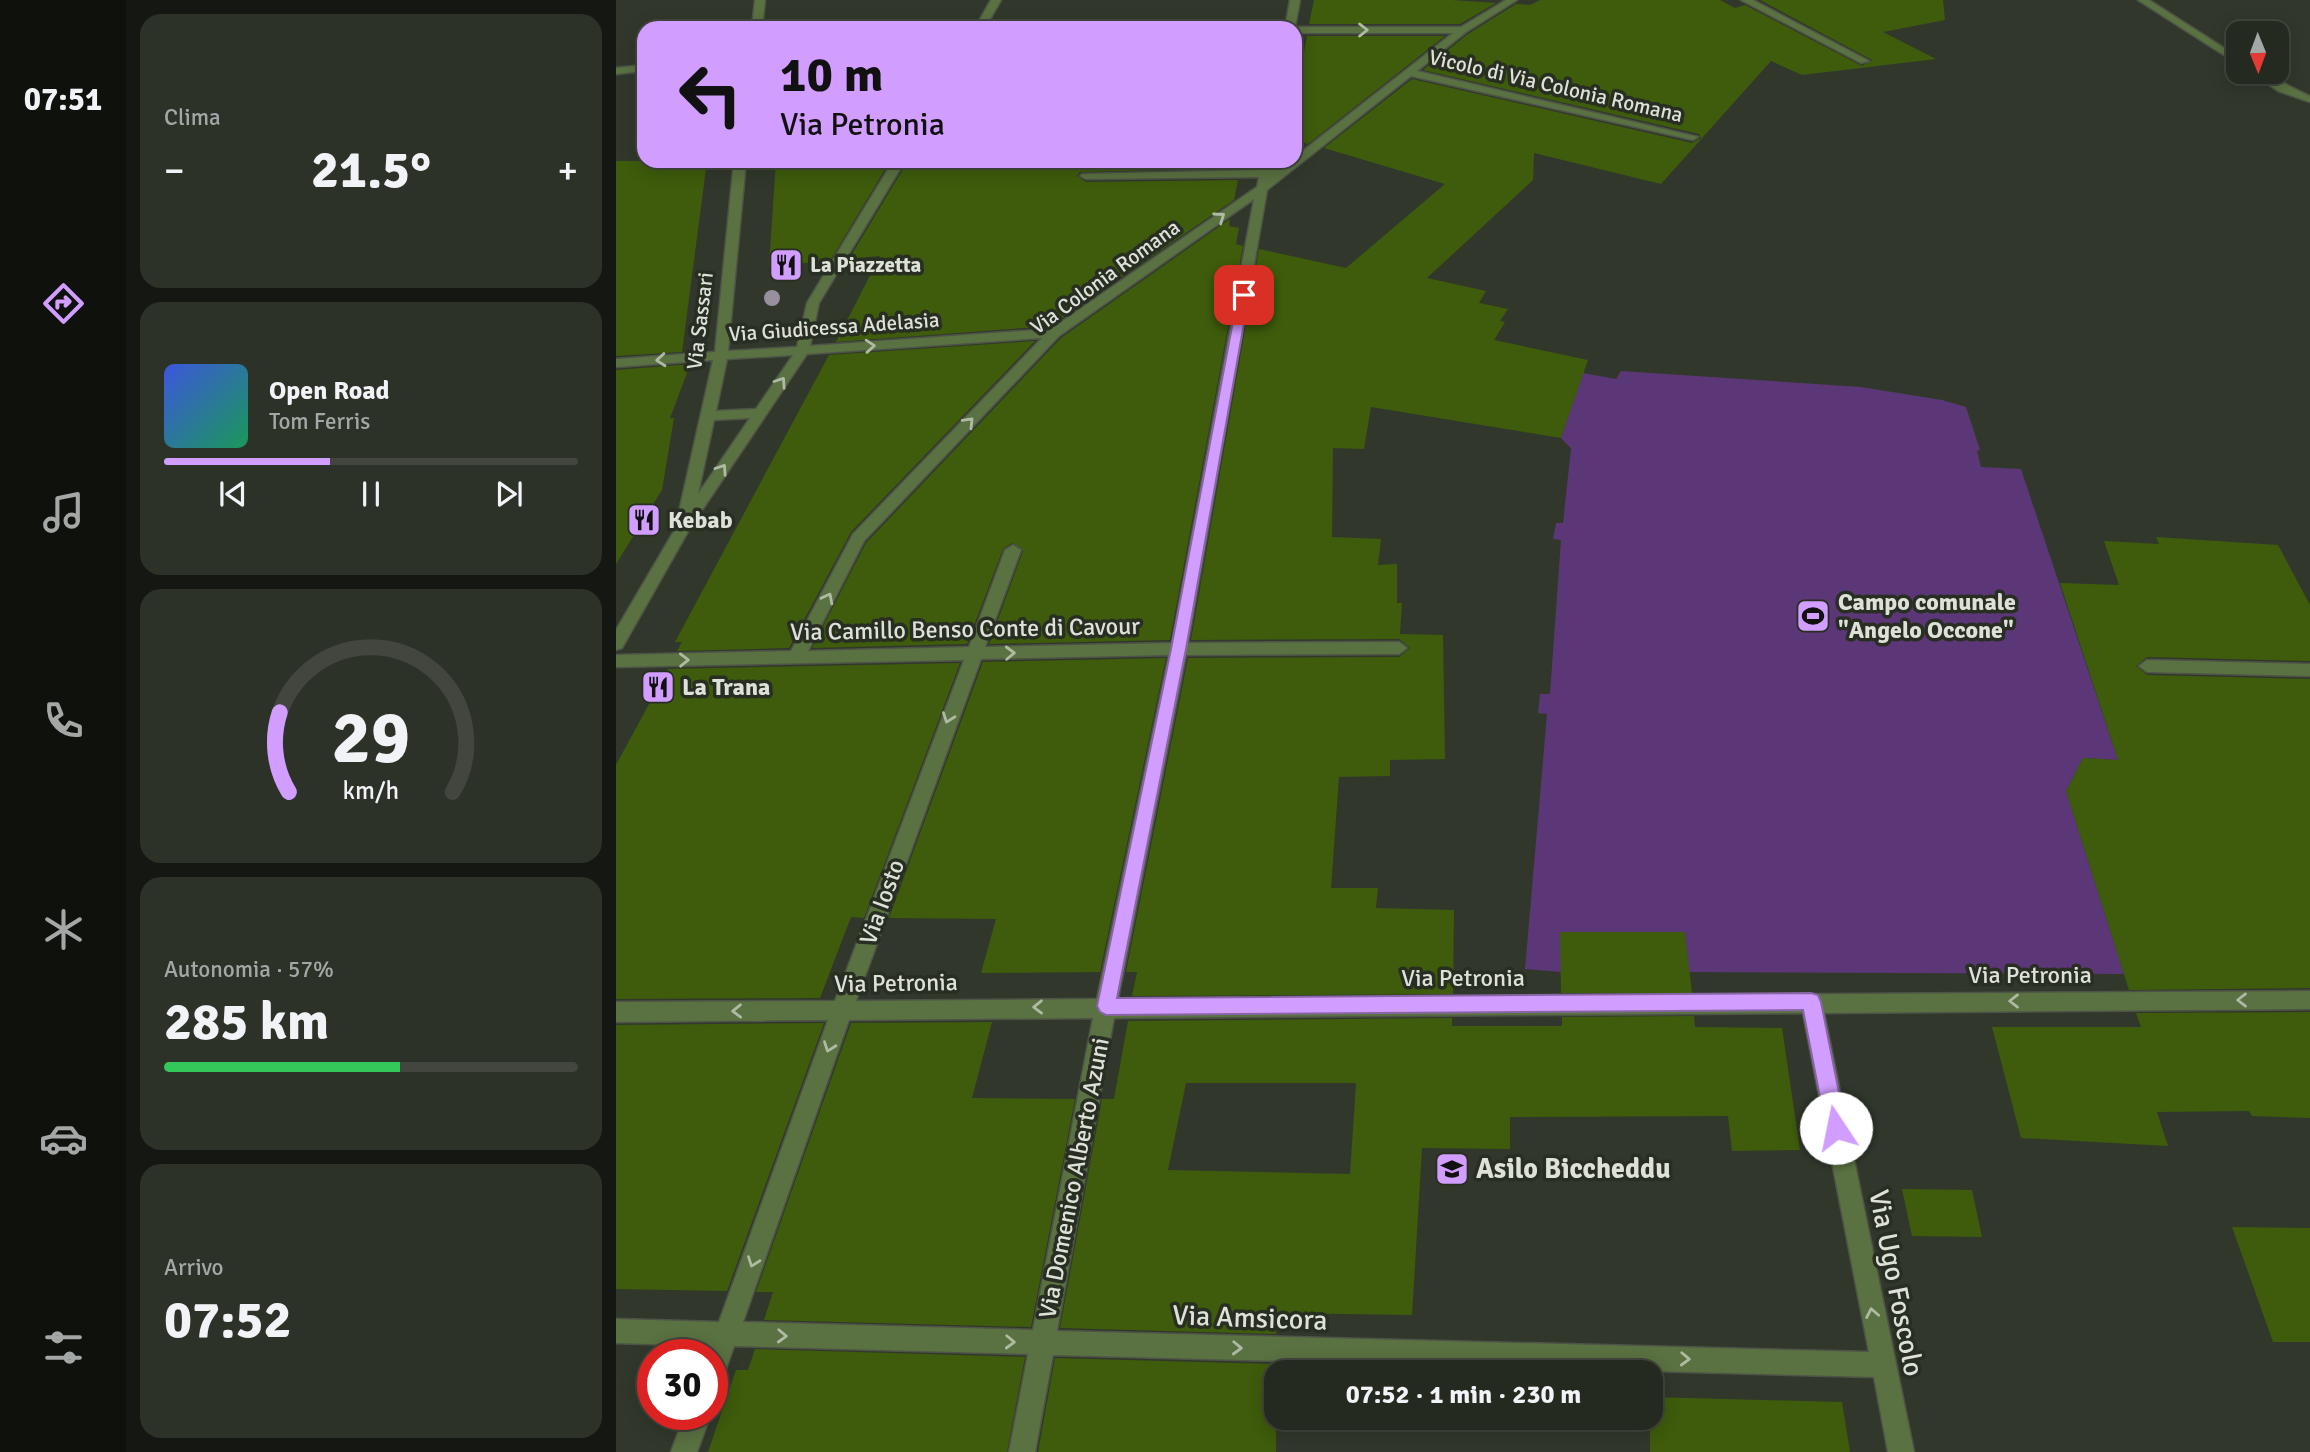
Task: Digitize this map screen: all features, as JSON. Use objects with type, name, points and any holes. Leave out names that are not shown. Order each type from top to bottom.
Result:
[{"type":"street","points":[[758,21],[760,0]]},
{"type":"street","points":[[984,21],[996,0]]},
{"type":"street","points":[[1294,21],[1296,0]]},
{"type":"street","name":"Via Colonia Romana","points":[[1302,150],[1410,73],[1463,30],[1512,0]]},
{"type":"street","points":[[1746,0],[1864,61]]},
{"type":"street","points":[[2143,0],[2226,53]]},
{"type":"street","points":[[1302,29],[1463,30]]},
{"type":"street","points":[[616,71],[637,69]]},
{"type":"street","name":"Vicolo di Via Colonia Romana","points":[[1410,73],[1693,137]]},
{"type":"street","points":[[2274,84],[2310,99]]},
{"type":"street","name":"Via Sassari","points":[[684,526],[721,355],[739,168]]},
{"type":"street","points":[[616,644],[684,526],[802,352],[813,303],[895,168]]},
{"type":"street","points":[[1086,176],[1269,173]]},
{"type":"street","name":"Via Colonia Romana","points":[[796,658],[858,538],[1054,333],[1269,173]]},
{"type":"street","name":"Via Domenico Alberto Azuni","points":[[1022,1452],[1269,173]]},
{"type":"street","name":"Via Giudicessa Adelasia","points":[[616,363],[1054,333]]},
{"type":"street","points":[[707,416],[761,413]]},
{"type":"street","name":"Via Iosto","points":[[725,1339],[842,1010],[972,654],[1013,550]]},
{"type":"street","name":"Via Camillo Benso Conte di Cavour","points":[[616,661],[1179,649],[1399,648]]},
{"type":"street","points":[[2147,666],[2310,670]]},
{"type":"street","name":"Via Petronia","points":[[616,1012],[1106,1006],[2310,1000]]},
{"type":"street","name":"Via Ugo Foscolo","points":[[1811,1002],[1901,1452]]},
{"type":"street","name":"Via Amsicora","points":[[616,1331],[1882,1365]]},
{"type":"street","points":[[684,1452],[692,1430]]},
{"type":"shaded area","name":"Campo comunale \"Angelo Occone\"","points":[[1621,371],[1861,387],[1942,400],[1966,407],[1980,450],[1977,451],[1981,467],[2021,469],[2118,760],[2083,758],[2066,791],[2124,974],[1689,972],[1685,932],[1561,932],[1561,972],[1525,969],[1547,714],[1538,713],[1540,694],[1550,694],[1561,540],[1553,539],[1556,523],[1563,523],[1571,448],[1561,438],[1583,373],[1616,379]]},
{"type":"building","points":[[1314,0],[1452,0],[1496,3],[1460,24],[1309,24]]},
{"type":"building","points":[[1540,0],[1720,0],[1735,8],[1745,5],[1862,66],[1872,60],[1760,0],[1943,0],[1945,20],[1883,32],[1936,59],[1802,75],[1771,61],[1661,184],[1534,153],[1533,180],[1427,278],[1486,291],[1479,303],[1508,309],[1500,321],[1505,322],[1494,340],[1588,360],[1561,438],[1371,407],[1364,449],[1333,448],[1332,537],[1381,539],[1378,565],[1397,564],[1397,603],[1402,603],[1400,634],[1443,635],[1445,759],[1390,760],[1390,776],[1339,777],[1331,888],[1378,888],[1376,908],[1454,910],[1453,994],[1132,996],[1137,972],[1126,972],[1188,658],[1399,657],[1410,648],[1399,639],[1191,640],[1259,249],[1346,268],[1445,184],[1324,148],[1412,79],[1692,143],[1701,138],[1699,134],[1423,70],[1468,34],[1516,4],[1530,5]]},
{"type":"building","points":[[1307,36],[1445,36],[1308,144],[1302,142],[1302,63]]},
{"type":"building","points":[[616,161],[637,161],[637,168],[706,168],[682,352],[616,356]]},
{"type":"building","points":[[776,168],[886,168],[830,261],[769,266]]},
{"type":"building","points":[[904,168],[1240,168],[1080,172],[1077,176],[1086,182],[1238,180],[1234,200],[1050,326],[836,342],[880,256],[849,259]]},
{"type":"building","points":[[1230,219],[1229,226],[1239,228],[1236,244],[1243,246],[1170,640],[989,644],[1023,551],[1012,543],[1003,549],[967,644],[812,648],[866,543],[1061,338]]},
{"type":"building","points":[[1035,341],[851,532],[789,648],[677,651],[682,642],[675,642],[829,355]]},
{"type":"building","points":[[690,365],[670,418],[674,418],[662,490],[616,564],[616,370]]},
{"type":"building","points":[[2156,537],[2278,545],[2310,605],[2310,661],[2147,657],[2136,666],[2147,675],[2310,679],[2310,988],[2129,990],[2066,791],[2083,758],[2118,760],[2060,583],[2119,585],[2104,541],[2159,544]]},
{"type":"building","points":[[1166,658],[1100,972],[981,973],[996,919],[889,918],[983,662]]},
{"type":"building","points":[[960,663],[864,918],[851,917],[820,998],[616,999],[616,765],[668,669]]},
{"type":"building","points":[[1560,932],[1685,932],[1692,993],[1561,993]]},
{"type":"building","points":[[2310,1012],[2310,1118],[2252,1116],[2249,1111],[2157,1112],[2168,1146],[2021,1138],[1992,1027],[2141,1027],[2136,1013]]},
{"type":"building","points":[[1694,1016],[1695,1027],[1782,1028],[1800,1150],[1732,1151],[1728,1116],[1510,1117],[1510,1149],[1422,1148],[1412,1315],[1276,1313],[1276,1334],[1060,1328],[1102,1099],[1114,1099],[1128,1021],[1452,1018],[1452,1026],[1562,1026],[1562,1017]],"holes":[[[1186,1083],[1356,1083],[1350,1174],[1168,1170]]]},
{"type":"building","points":[[992,1022],[972,1098],[1075,1099],[1031,1327],[764,1320],[773,1292],[756,1292],[851,1023]]},
{"type":"building","points":[[824,1023],[727,1291],[616,1289],[616,1025]]},
{"type":"building","points":[[1902,1189],[1972,1190],[1982,1237],[1912,1236]]},
{"type":"building","points":[[2232,1227],[2310,1228],[2310,1342],[2273,1342]]},
{"type":"building","points":[[755,1349],[1025,1357],[1007,1452],[708,1452],[716,1430],[728,1430],[728,1393],[736,1370],[748,1370]]},
{"type":"building","points":[[1055,1358],[1264,1364],[1264,1430],[1276,1430],[1276,1452],[1038,1452]]},
{"type":"building","points":[[1663,1397],[1842,1402],[1850,1452],[1650,1452],[1650,1430],[1663,1430]]},
{"type":"place","name":"La Piazzetta","points":[[786,265]]},
{"type":"place","name":"Kebab","points":[[644,520]]},
{"type":"place","name":"Campo comunale \"Angelo Occone\"","points":[[1813,616]]},
{"type":"place","name":"La Trana","points":[[658,687]]},
{"type":"place","name":"Asilo Biccheddu","points":[[1452,1169]]},
{"type":"route","points":[[1244,295],[1179,649],[1106,1006],[1811,1002],[1836,1128]]}]
